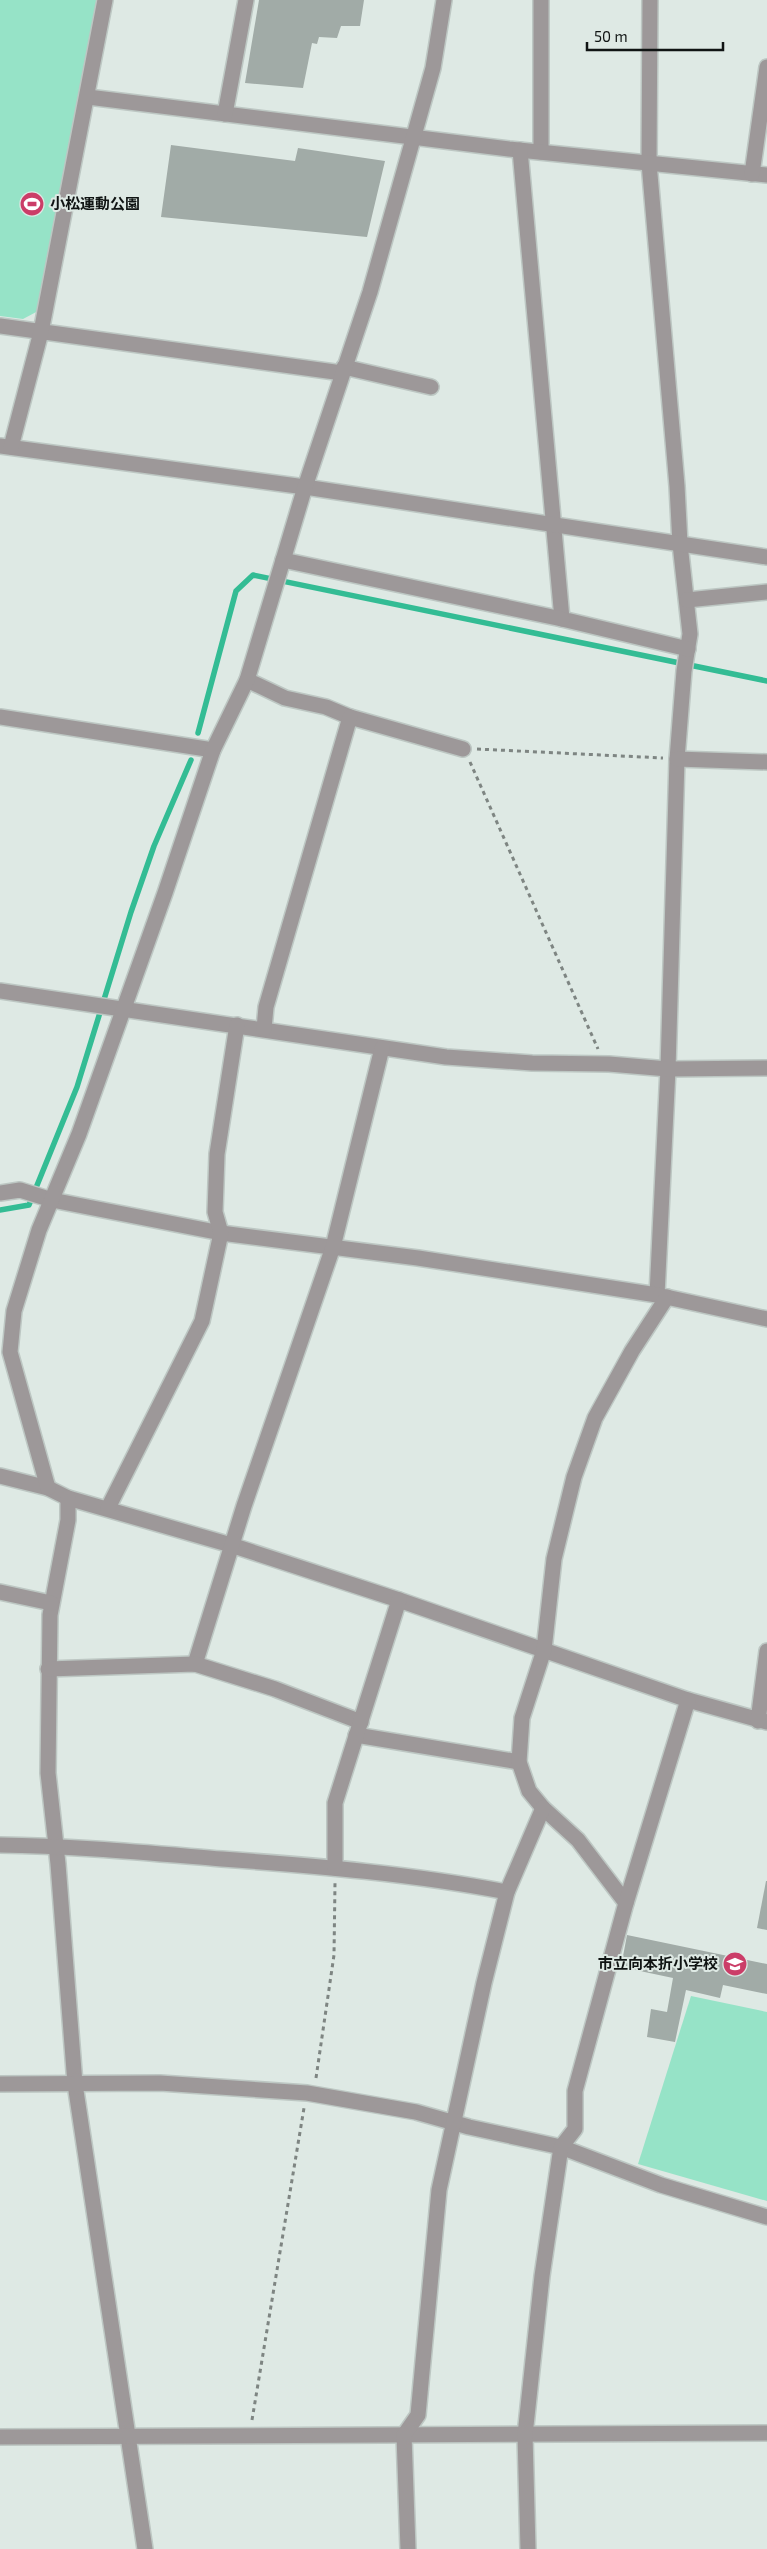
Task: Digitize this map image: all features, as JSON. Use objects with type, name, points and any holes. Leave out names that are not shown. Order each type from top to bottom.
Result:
[{"type":"street","points":[[105,0],[88,97],[41,332],[6,447],[305,487],[767,557]]},
{"type":"street","points":[[225,114],[246,0]]},
{"type":"street","points":[[48,1488],[10,1352],[14,1311],[48,1198],[79,1134],[118,1009],[213,750],[247,680],[305,487],[370,292],[412,137],[433,68],[444,0]]},
{"type":"street","points":[[541,0],[541,152]]},
{"type":"street","points":[[626,1904],[578,1840],[543,1808],[529,1791],[520,1762],[522,1718],[544,1650],[554,1559],[574,1477],[595,1418],[662,1296],[677,759],[684,671],[690,634],[680,544],[676,476],[649,163],[650,0]]},
{"type":"street","points":[[88,97],[520,150],[760,174],[767,67]]},
{"type":"street","points":[[520,150],[562,619]]},
{"type":"street","points":[[0,326],[343,370],[431,387]]},
{"type":"street","points":[[282,564],[562,619],[688,652]]},
{"type":"street","points":[[687,600],[767,592]]},
{"type":"street","points":[[247,680],[285,698],[326,707],[350,717],[463,748]]},
{"type":"street","points":[[0,716],[213,750]]},
{"type":"street","points":[[264,1029],[266,1007],[350,717]]},
{"type":"street","points":[[677,759],[767,762]]},
{"type":"street","points":[[0,991],[446,1057],[668,1070],[767,1068]]},
{"type":"street","points":[[108,1508],[202,1321],[221,1233],[214,1212],[218,1154],[237,1025]]},
{"type":"street","points":[[194,1664],[231,1545],[333,1247],[382,1048]]},
{"type":"street","points":[[0,1193],[20,1190],[48,1198],[221,1233],[333,1247],[662,1296],[767,1318]]},
{"type":"street","points":[[1,1477],[48,1488],[68,1498],[231,1545],[400,1600],[688,1700],[762,1722],[767,1651]]},
{"type":"street","points":[[68,1498],[68,1520],[51,1604],[48,1668],[48,1773],[56,1846],[75,2084],[105,2295],[145,2549]]},
{"type":"street","points":[[0,1592],[51,1604]]},
{"type":"street","points":[[335,1868],[335,1803],[400,1600]]},
{"type":"street","points":[[48,1668],[194,1664],[275,1689],[359,1728],[520,1762]]},
{"type":"street","points":[[528,2549],[525,2434],[542,2276],[560,2147],[575,2129],[575,2091],[626,1904],[688,1700]]},
{"type":"street","points":[[408,2549],[404,2435],[418,2415],[439,2190],[484,1983],[508,1892],[543,1808]]},
{"type":"street","points":[[0,1846],[56,1846],[335,1868],[444,1880],[508,1892]]},
{"type":"street","points":[[0,2084],[160,2083],[310,2093],[416,2112],[454,2123],[560,2147],[661,2185],[767,2217]]},
{"type":"street","points":[[0,2437],[767,2433]]},
{"type":"path","points":[[605,1065],[463,748],[677,759]]},
{"type":"path","points":[[249,2436],[334,1955],[335,1868]]},
{"type":"green space","name":"小松運動公園","points":[[0,0],[105,0],[40,310],[23,319],[0,316]]},
{"type":"green space","points":[[691,1996],[767,2012],[767,2201],[638,2164]]},
{"type":"building","points":[[259,0],[364,0],[360,26],[341,26],[337,38],[319,37],[317,44],[312,43],[303,88],[245,83]]},
{"type":"building","points":[[171,145],[295,161],[298,148],[385,161],[367,237],[161,217]]},
{"type":"building","points":[[767,1881],[767,1930],[757,1928]]},
{"type":"building","points":[[627,1935],[767,1964],[767,1994],[723,1985],[720,1998],[686,1990],[675,2042],[647,2037],[651,2009],[667,2012],[673,1978],[621,1967]]},
{"type":"waterway","points":[[198,733],[236,591],[253,575],[767,681]]},
{"type":"waterway","points":[[0,1210],[29,1205],[77,1087],[131,912],[154,846],[191,760]]},
{"type":"place","name":"小松運動公園","points":[[32,204]]},
{"type":"place","name":"市立向本折小学校","points":[[735,1964]]}]
